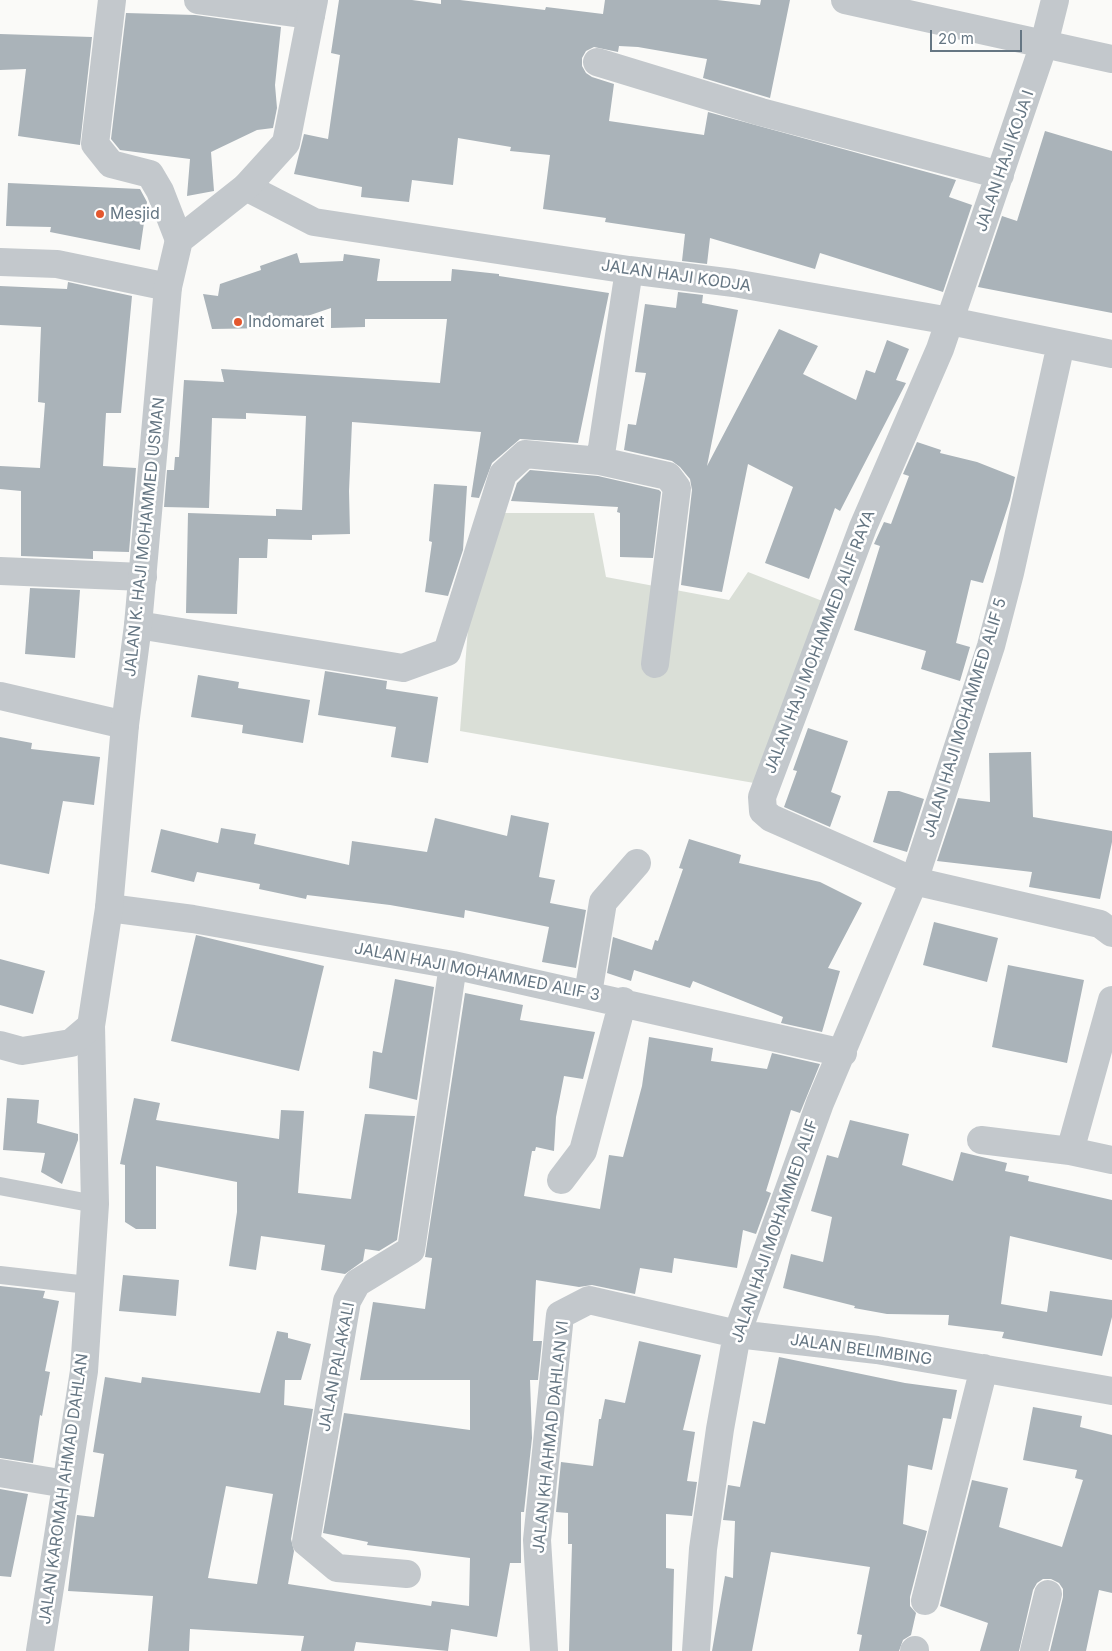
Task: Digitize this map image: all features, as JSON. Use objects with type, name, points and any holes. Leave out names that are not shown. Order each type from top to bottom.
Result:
[{"type":"street","points":[[112,0],[95,144],[111,164],[150,174],[160,192],[179,240],[246,187],[286,143],[312,8],[198,0]]},
{"type":"street","points":[[845,0],[1112,59]]},
{"type":"street","name":"JALAN HAJI KOJA I","points":[[950,321],[1044,44],[1055,0]]},
{"type":"street","points":[[597,62],[761,112],[1000,175]]},
{"type":"street","name":"JALAN HAJI KODJA","points":[[246,187],[314,222],[629,270],[734,283],[950,321],[1112,354]]},
{"type":"street","name":"JALAN K. HAJI MOHAMMED USMAN","points":[[91,1026],[109,908],[125,725],[143,577],[168,287],[179,240]]},
{"type":"street","points":[[0,262],[57,264],[168,287]]},
{"type":"street","points":[[600,461],[629,270]]},
{"type":"street","name":"JALAN HAJI MOHAMMED ALIF RAYA","points":[[950,321],[940,349],[863,527],[762,797],[763,811],[771,818],[914,881],[1100,924],[1112,933]]},
{"type":"street","name":"JALAN HAJI MOHAMMED ALIF 5","points":[[843,1053],[914,881],[991,646],[1010,572],[1061,344]]},
{"type":"street","points":[[138,625],[403,668],[447,652],[503,474],[525,454],[600,461],[668,476],[677,488],[655,664]]},
{"type":"street","points":[[0,571],[143,577]]},
{"type":"street","points":[[0,696],[125,725]]},
{"type":"street","points":[[588,994],[603,902],[637,863]]},
{"type":"street","name":"JALAN HAJI MOHAMMED ALIF 3","points":[[109,908],[194,920],[453,965],[843,1053]]},
{"type":"street","name":"JALAN PALAKALI","points":[[407,1574],[337,1568],[306,1542],[347,1301],[356,1283],[411,1250],[453,965]]},
{"type":"street","points":[[1070,1151],[1112,1000]]},
{"type":"street","points":[[561,1180],[583,1151],[623,1002]]},
{"type":"street","points":[[0,1045],[22,1051],[71,1043],[91,1026]]},
{"type":"street","name":"JALAN KAROMAH AHMAD DAHLAN","points":[[40,1651],[84,1371],[88,1285],[95,1204],[91,1026]]},
{"type":"street","name":"JALAN HAJI MOHAMMED ALIF","points":[[696,1651],[703,1549],[720,1429],[737,1334],[794,1171],[820,1103],[843,1053]]},
{"type":"street","points":[[981,1140],[1070,1151],[1112,1160]]},
{"type":"street","name":"JALAN KH AHMAD DAHLAN VI","points":[[544,1651],[537,1540],[560,1315],[590,1300],[737,1334]]},
{"type":"street","name":"JALAN BELIMBING","points":[[737,1334],[878,1350],[1112,1392]]},
{"type":"street","points":[[925,1601],[984,1368]]},
{"type":"street","points":[[0,1473],[66,1484]]},
{"type":"street","points":[[1034,1651],[1048,1594]]},
{"type":"lane","points":[[0,1186],[95,1204]]},
{"type":"lane","points":[[0,1275],[88,1285]]},
{"type":"shaded area","points":[[477,513],[594,513],[606,577],[729,600],[748,572],[825,602],[754,783],[460,731]]},
{"type":"building","points":[[339,0],[412,0],[441,4],[441,0],[460,0],[545,10],[546,7],[603,14],[605,0],[717,0],[760,5],[761,0],[790,0],[770,98],[703,78],[707,59],[638,47],[619,46],[618,52],[594,47],[586,51],[582,58],[582,66],[586,73],[592,77],[614,84],[609,121],[704,135],[708,112],[956,180],[949,197],[972,205],[943,292],[820,253],[815,269],[710,238],[707,264],[682,261],[685,234],[605,222],[606,218],[543,209],[550,155],[510,151],[511,147],[458,138],[453,185],[412,180],[409,202],[361,197],[362,187],[294,174],[304,134],[328,139],[340,55],[331,53]]},
{"type":"building","points":[[126,13],[195,15],[281,27],[275,85],[277,108],[273,128],[257,130],[211,152],[214,191],[187,196],[190,159],[120,150],[111,139]]},
{"type":"building","points":[[0,34],[92,37],[80,145],[18,136],[26,69],[0,70]]},
{"type":"building","points":[[1045,131],[1112,151],[1112,313],[978,287],[1002,216],[1017,221]]},
{"type":"building","name":"Mesjid","points":[[8,183],[140,189],[147,202],[140,250],[50,232],[51,227],[6,226]]},
{"type":"building","points":[[297,253],[300,263],[343,261],[344,254],[380,259],[377,281],[451,281],[452,269],[499,274],[499,276],[609,293],[578,443],[520,439],[492,463],[479,498],[471,497],[481,432],[352,422],[349,491],[350,534],[312,535],[312,540],[268,539],[267,558],[239,558],[237,614],[186,613],[188,513],[276,516],[276,509],[302,510],[306,416],[246,413],[246,419],[212,418],[209,508],[164,507],[167,470],[174,470],[175,457],[179,457],[184,380],[224,382],[221,369],[440,383],[447,319],[365,319],[365,327],[331,328],[331,308],[272,328],[212,329],[203,294],[218,296],[220,284],[261,270],[260,266]]},
{"type":"building","points":[[68,282],[132,296],[121,413],[106,413],[103,466],[136,468],[129,552],[93,551],[93,559],[21,556],[21,491],[0,489],[0,466],[40,468],[45,403],[38,402],[41,327],[0,325],[0,286],[67,289]]},
{"type":"building","points":[[678,292],[703,295],[702,303],[738,310],[707,466],[779,329],[818,346],[803,374],[856,400],[866,370],[875,373],[887,340],[909,349],[896,380],[906,383],[840,511],[835,508],[809,579],[765,563],[793,487],[748,464],[722,592],[681,585],[692,490],[690,479],[672,461],[624,450],[628,424],[636,425],[646,373],[635,372],[645,304],[676,308]]},
{"type":"building","points":[[917,442],[941,450],[940,453],[977,462],[1015,477],[1010,500],[983,583],[971,580],[956,643],[970,647],[960,681],[921,669],[926,651],[854,630],[880,546],[874,544],[884,522],[891,524],[909,476],[903,474]]},
{"type":"building","points":[[530,470],[598,476],[659,490],[661,492],[653,558],[620,557],[620,513],[617,512],[618,507],[511,501],[517,483]]},
{"type":"building","points":[[434,484],[467,486],[463,550],[448,596],[425,592],[432,542],[429,541]]},
{"type":"building","points":[[30,588],[80,590],[75,658],[25,654]]},
{"type":"building","points":[[325,671],[387,681],[386,689],[438,697],[428,763],[391,757],[396,727],[318,715]]},
{"type":"building","points":[[198,675],[239,682],[238,688],[310,700],[303,743],[242,733],[243,725],[191,717]]},
{"type":"building","points":[[808,728],[848,741],[831,792],[841,796],[830,827],[784,807],[797,771],[793,770]]},
{"type":"building","points":[[0,737],[32,743],[31,749],[100,757],[94,805],[63,801],[49,874],[0,864]]},
{"type":"building","points":[[1031,752],[1033,817],[1112,831],[1112,842],[1100,899],[1029,887],[1032,872],[937,861],[958,798],[990,802],[989,753]]},
{"type":"building","points":[[888,791],[899,791],[924,799],[907,852],[873,842]]},
{"type":"building","points":[[511,815],[549,823],[539,877],[555,880],[550,903],[586,910],[576,968],[542,962],[549,927],[465,910],[464,918],[390,905],[307,895],[306,899],[259,889],[260,884],[197,872],[194,882],[151,872],[161,829],[218,843],[221,828],[256,834],[254,844],[349,865],[352,841],[427,852],[435,818],[507,836]]},
{"type":"building","points":[[689,839],[741,855],[739,863],[820,882],[862,903],[828,968],[840,971],[822,1032],[781,1023],[783,1017],[693,981],[690,988],[634,970],[631,981],[607,973],[613,937],[652,950],[655,940],[658,941],[683,869],[679,868]]},
{"type":"building","points":[[934,922],[998,938],[987,982],[923,965]]},
{"type":"building","points":[[196,935],[324,966],[299,1071],[171,1041]]},
{"type":"building","points":[[0,959],[45,971],[33,1014],[0,1005]]},
{"type":"building","points":[[1008,965],[1084,980],[1067,1063],[992,1047]]},
{"type":"building","points":[[395,979],[434,987],[417,1100],[369,1088],[373,1051],[382,1053]]},
{"type":"building","points":[[465,993],[523,1005],[520,1020],[595,1032],[583,1079],[564,1076],[556,1117],[554,1151],[536,1147],[535,1151],[532,1151],[524,1196],[600,1209],[609,1155],[623,1157],[642,1086],[649,1037],[713,1048],[711,1061],[767,1069],[772,1053],[820,1064],[800,1113],[791,1110],[766,1191],[771,1193],[756,1234],[743,1230],[737,1268],[674,1258],[672,1273],[640,1268],[635,1294],[592,1285],[579,1287],[536,1280],[533,1341],[542,1341],[538,1380],[530,1380],[532,1438],[524,1512],[521,1512],[521,1563],[510,1563],[497,1637],[451,1629],[448,1651],[356,1642],[354,1651],[301,1651],[304,1636],[190,1629],[189,1651],[148,1651],[153,1596],[68,1591],[77,1515],[94,1517],[104,1454],[93,1452],[105,1377],[141,1383],[142,1377],[260,1393],[277,1331],[288,1333],[288,1338],[311,1344],[301,1380],[285,1380],[284,1405],[313,1409],[291,1539],[294,1551],[288,1584],[431,1606],[432,1601],[469,1606],[470,1558],[367,1545],[368,1542],[323,1533],[344,1413],[470,1430],[470,1380],[360,1380],[373,1302],[425,1309],[432,1258],[425,1257]],"holes":[[[226,1486],[273,1494],[257,1584],[208,1578]]]},
{"type":"building","points":[[7,1098],[39,1100],[37,1123],[78,1134],[78,1140],[62,1184],[41,1172],[45,1153],[3,1150]]},
{"type":"building","points":[[134,1098],[160,1103],[156,1120],[279,1139],[281,1110],[304,1111],[298,1193],[351,1199],[365,1114],[415,1116],[397,1240],[379,1251],[365,1249],[363,1261],[345,1274],[321,1270],[325,1245],[261,1236],[256,1270],[229,1266],[237,1212],[237,1182],[156,1166],[156,1229],[136,1229],[125,1222],[125,1165],[120,1164]]},
{"type":"building","points":[[850,1120],[909,1134],[902,1165],[953,1181],[961,1152],[1007,1163],[1005,1171],[1029,1176],[1028,1181],[1112,1200],[1112,1260],[1010,1236],[1001,1304],[1047,1312],[1050,1291],[1112,1300],[1112,1317],[1102,1356],[1002,1338],[1004,1332],[948,1325],[949,1315],[887,1314],[854,1308],[855,1306],[783,1288],[791,1254],[823,1262],[832,1217],[811,1211],[827,1155],[838,1158]]},
{"type":"building","points":[[123,1275],[179,1280],[176,1316],[119,1311]]},
{"type":"building","points":[[0,1286],[45,1291],[43,1298],[59,1301],[45,1371],[50,1372],[42,1416],[40,1415],[33,1463],[0,1458]]},
{"type":"building","points":[[639,1341],[701,1355],[683,1430],[695,1432],[687,1481],[697,1482],[692,1516],[666,1514],[666,1568],[674,1569],[672,1651],[569,1651],[572,1544],[568,1544],[568,1513],[556,1512],[561,1462],[593,1466],[599,1419],[601,1419],[605,1399],[625,1403]]},
{"type":"building","points":[[779,1357],[905,1383],[957,1390],[951,1419],[943,1418],[932,1470],[908,1465],[903,1524],[927,1531],[910,1597],[910,1606],[916,1613],[911,1635],[903,1640],[899,1651],[859,1651],[862,1635],[857,1634],[870,1567],[771,1552],[752,1651],[712,1651],[725,1576],[733,1578],[735,1521],[723,1520],[728,1485],[740,1487],[753,1421],[765,1424]]},
{"type":"building","points":[[1033,1407],[1082,1416],[1080,1427],[1112,1435],[1112,1593],[1099,1590],[1086,1651],[1050,1651],[1063,1597],[1063,1589],[1059,1583],[1051,1579],[1043,1579],[1037,1583],[1033,1590],[1019,1651],[980,1651],[988,1623],[940,1606],[972,1480],[1008,1488],[999,1527],[1062,1547],[1083,1480],[1075,1478],[1077,1470],[1023,1460]]},
{"type":"building","points":[[0,1489],[28,1494],[11,1577],[0,1576]]},
{"type":"place","name":"Mesjid","points":[[100,214]]},
{"type":"place","name":"Indomaret","points":[[238,322]]}]
